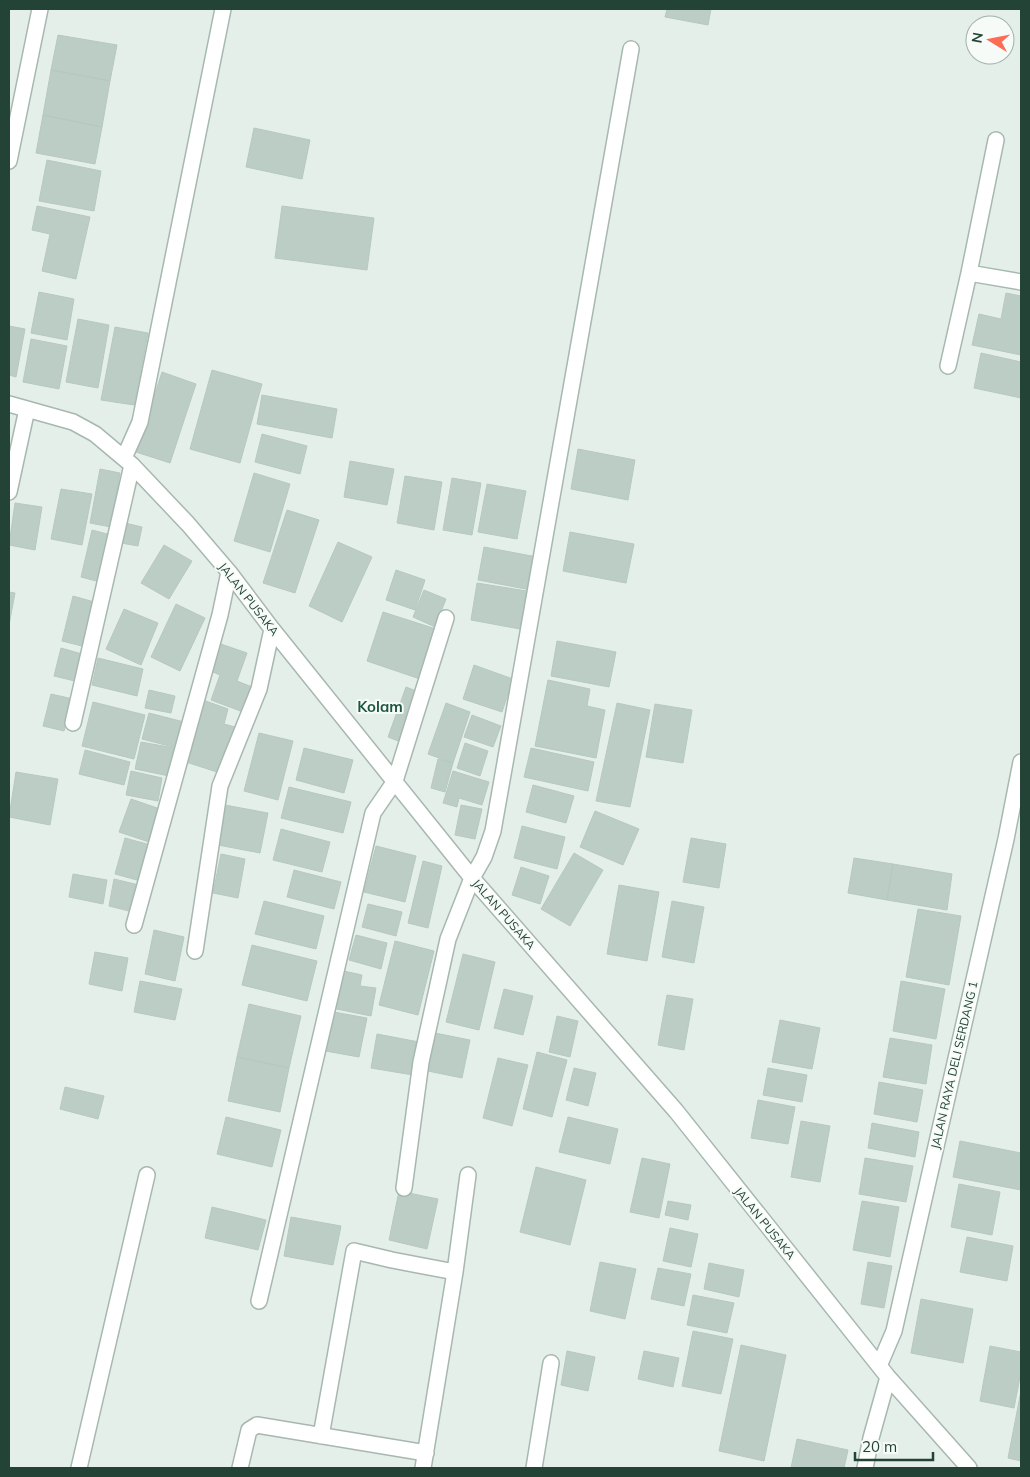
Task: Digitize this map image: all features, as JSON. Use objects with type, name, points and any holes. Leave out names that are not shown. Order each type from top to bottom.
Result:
[{"type":"street","points":[[9,161],[40,9]]},
{"type":"street","points":[[73,723],[128,461],[140,422],[223,9]]},
{"type":"street","points":[[404,1188],[421,1062],[448,939],[472,878],[484,857],[493,831],[631,49]]},
{"type":"street","points":[[948,366],[996,140]]},
{"type":"street","points":[[969,273],[1021,282]]},
{"type":"street","name":"JALAN PUSAKA","points":[[9,404],[73,422],[95,434],[128,461],[188,524],[472,878],[676,1111],[884,1371],[969,1468]]},
{"type":"street","points":[[9,492],[27,409]]},
{"type":"street","points":[[134,925],[220,614],[228,572]]},
{"type":"street","points":[[259,1301],[374,813],[395,781],[446,618]]},
{"type":"street","points":[[195,951],[220,786],[259,688],[272,629]]},
{"type":"street","name":"JALAN RAYA DELI SERDANG 1","points":[[865,1468],[884,1371],[1004,849],[1021,762]]},
{"type":"street","points":[[79,1468],[147,1174]]},
{"type":"street","points":[[423,1468],[455,1272],[468,1175]]},
{"type":"street","points":[[320,1436],[354,1251],[455,1272]]},
{"type":"street","points":[[534,1468],[551,1363]]},
{"type":"street","points":[[240,1468],[249,1430],[257,1425],[426,1453]]},
{"type":"building","points":[[667,9],[711,9],[708,25],[665,17]]},
{"type":"building","points":[[58,35],[117,45],[110,81],[51,70]]},
{"type":"building","points":[[51,70],[110,81],[102,127],[43,115]]},
{"type":"building","points":[[43,115],[102,127],[95,164],[36,153]]},
{"type":"building","points":[[254,128],[310,140],[302,179],[246,167]]},
{"type":"building","points":[[47,160],[101,171],[94,211],[39,201]]},
{"type":"building","points":[[37,206],[90,217],[76,279],[42,271],[50,234],[32,230]]},
{"type":"building","points":[[282,206],[374,218],[367,270],[275,258]]},
{"type":"building","points":[[39,292],[74,299],[67,340],[31,333]]},
{"type":"building","points":[[1006,293],[1021,296],[1021,355],[972,345],[979,314],[1001,319]]},
{"type":"building","points":[[78,319],[109,325],[98,388],[66,382]]},
{"type":"building","points":[[9,326],[25,329],[16,377],[9,375]]},
{"type":"building","points":[[115,327],[148,333],[134,405],[101,400]]},
{"type":"building","points":[[31,339],[67,346],[59,389],[23,382]]},
{"type":"building","points":[[981,353],[1021,362],[1021,398],[974,388]]},
{"type":"building","points":[[212,370],[262,384],[240,463],[190,449]]},
{"type":"building","points":[[162,372],[196,384],[170,463],[136,452]]},
{"type":"building","points":[[262,395],[337,409],[332,438],[257,424]]},
{"type":"building","points":[[262,434],[307,446],[300,474],[255,462]]},
{"type":"building","points":[[578,449],[635,460],[628,500],[571,489]]},
{"type":"building","points":[[350,461],[394,469],[387,505],[344,497]]},
{"type":"building","points":[[100,469],[120,473],[111,527],[90,523]]},
{"type":"building","points":[[254,473],[290,484],[270,552],[234,541]]},
{"type":"building","points":[[405,476],[442,482],[434,530],[397,523]]},
{"type":"building","points":[[452,478],[481,483],[472,535],[443,530]]},
{"type":"building","points":[[487,484],[526,491],[517,539],[478,532]]},
{"type":"building","points":[[61,489],[92,494],[82,545],[51,539]]},
{"type":"building","points":[[15,503],[42,507],[35,550],[9,545]]},
{"type":"building","points":[[287,510],[319,520],[295,593],[263,583]]},
{"type":"building","points":[[125,523],[142,527],[138,546],[121,543]]},
{"type":"building","points":[[92,530],[111,535],[100,582],[81,577]]},
{"type":"building","points":[[570,532],[634,544],[626,583],[563,571]]},
{"type":"building","points":[[338,542],[372,557],[342,622],[309,606]]},
{"type":"building","points":[[164,545],[192,561],[169,599],[141,583]]},
{"type":"building","points":[[484,547],[537,557],[531,590],[478,580]]},
{"type":"building","points":[[396,570],[425,580],[415,610],[386,600]]},
{"type":"building","points":[[477,583],[527,591],[520,629],[471,620]]},
{"type":"building","points":[[424,590],[446,599],[435,627],[413,617]]},
{"type":"building","points":[[9,592],[15,593],[9,625]]},
{"type":"building","points":[[73,596],[98,603],[86,647],[62,641]]},
{"type":"building","points":[[176,604],[205,618],[180,671],[151,657]]},
{"type":"building","points":[[124,609],[158,623],[141,665],[106,649]]},
{"type":"building","points":[[383,612],[436,629],[420,679],[367,661]]},
{"type":"building","points":[[557,641],[616,652],[609,687],[551,676]]},
{"type":"building","points":[[218,643],[247,653],[237,681],[252,687],[243,712],[211,700],[220,675],[208,670]]},
{"type":"building","points":[[61,648],[86,655],[79,682],[54,676]]},
{"type":"building","points":[[98,658],[143,669],[137,696],[92,685]]},
{"type":"building","points":[[474,665],[513,679],[502,712],[463,699]]},
{"type":"building","points":[[548,680],[590,689],[587,706],[605,710],[596,758],[535,746]]},
{"type":"building","points":[[406,687],[419,692],[401,742],[388,737]]},
{"type":"building","points":[[149,690],[175,696],[171,713],[145,708]]},
{"type":"building","points":[[51,694],[73,699],[64,731],[43,726]]},
{"type":"building","points":[[203,700],[228,709],[224,724],[235,727],[220,773],[183,761]]},
{"type":"building","points":[[93,702],[145,715],[134,759],[82,746]]},
{"type":"building","points":[[446,703],[470,712],[453,763],[428,754]]},
{"type":"building","points":[[617,703],[650,710],[630,807],[596,801]]},
{"type":"building","points":[[655,704],[692,710],[683,763],[646,757]]},
{"type":"building","points":[[149,713],[184,722],[177,748],[142,739]]},
{"type":"building","points":[[472,715],[501,726],[493,747],[464,737]]},
{"type":"building","points":[[259,733],[293,741],[278,800],[244,791]]},
{"type":"building","points":[[141,742],[174,748],[169,776],[135,769]]},
{"type":"building","points":[[465,743],[488,751],[480,776],[457,768]]},
{"type":"building","points":[[304,748],[353,760],[344,793],[296,780]]},
{"type":"building","points":[[531,748],[594,762],[588,791],[524,777]]},
{"type":"building","points":[[85,750],[130,762],[124,785],[79,774]]},
{"type":"building","points":[[438,759],[453,763],[445,792],[431,788]]},
{"type":"building","points":[[131,771],[162,778],[158,801],[126,795]]},
{"type":"building","points":[[453,771],[489,782],[482,805],[459,798],[457,807],[443,803]]},
{"type":"building","points":[[16,772],[58,779],[50,825],[9,817]]},
{"type":"building","points":[[533,785],[574,796],[566,823],[526,812]]},
{"type":"building","points":[[289,787],[351,802],[343,833],[281,818]]},
{"type":"building","points":[[131,799],[160,809],[149,842],[119,832]]},
{"type":"building","points":[[225,805],[268,813],[260,853],[218,845]]},
{"type":"building","points":[[461,805],[482,809],[475,839],[455,835]]},
{"type":"building","points":[[595,811],[639,829],[623,865],[580,847]]},
{"type":"building","points":[[522,826],[565,837],[557,869],[514,858]]},
{"type":"building","points":[[281,829],[330,842],[322,872],[273,860]]},
{"type":"building","points":[[125,838],[154,846],[144,882],[115,874]]},
{"type":"building","points":[[691,838],[726,844],[719,888],[683,882]]},
{"type":"building","points":[[376,846],[416,856],[405,902],[364,892]]},
{"type":"building","points":[[574,853],[603,870],[570,926],[541,909]]},
{"type":"building","points":[[221,854],[245,859],[238,898],[213,893]]},
{"type":"building","points":[[854,858],[893,864],[887,900],[848,893]]},
{"type":"building","points":[[423,861],[442,866],[428,928],[408,923]]},
{"type":"building","points":[[893,864],[952,874],[947,910],[887,900]]},
{"type":"building","points":[[521,867],[549,876],[540,904],[512,895]]},
{"type":"building","points":[[294,870],[341,882],[334,909],[287,897]]},
{"type":"building","points":[[73,874],[107,880],[103,904],[69,897]]},
{"type":"building","points":[[114,879],[143,886],[137,913],[109,906]]},
{"type":"building","points":[[619,885],[659,892],[647,961],[607,954]]},
{"type":"building","points":[[264,901],[324,916],[316,949],[255,934]]},
{"type":"building","points":[[672,901],[704,907],[694,963],[662,957]]},
{"type":"building","points":[[368,904],[402,912],[396,936],[362,927]]},
{"type":"building","points":[[918,909],[961,916],[949,985],[906,977]]},
{"type":"building","points":[[154,930],[184,937],[175,981],[145,974]]},
{"type":"building","points":[[356,935],[387,943],[381,969],[349,960]]},
{"type":"building","points":[[395,941],[434,951],[418,1015],[379,1005]]},
{"type":"building","points":[[252,945],[317,961],[307,1001],[242,985]]},
{"type":"building","points":[[95,952],[128,958],[122,991],[89,984]]},
{"type":"building","points":[[463,954],[495,962],[479,1030],[446,1022]]},
{"type":"building","points":[[339,970],[362,975],[360,986],[376,988],[371,1016],[332,1008]]},
{"type":"building","points":[[140,981],[182,989],[175,1020],[134,1012]]},
{"type":"building","points":[[901,981],[945,989],[936,1039],[893,1031]]},
{"type":"building","points":[[504,989],[533,996],[523,1035],[494,1028]]},
{"type":"building","points":[[667,995],[693,999],[684,1050],[658,1045]]},
{"type":"building","points":[[249,1004],[301,1016],[289,1068],[237,1057]]},
{"type":"building","points":[[328,1011],[367,1018],[359,1057],[320,1050]]},
{"type":"building","points":[[557,1016],[578,1021],[570,1057],[549,1052]]},
{"type":"building","points":[[780,1020],[820,1028],[812,1069],[772,1062]]},
{"type":"building","points":[[435,1033],[470,1040],[462,1078],[428,1071]]},
{"type":"building","points":[[377,1034],[419,1042],[413,1075],[371,1068]]},
{"type":"building","points":[[890,1038],[932,1045],[926,1084],[883,1077]]},
{"type":"building","points":[[537,1052],[567,1060],[552,1117],[523,1109]]},
{"type":"building","points":[[237,1057],[289,1068],[280,1112],[228,1101]]},
{"type":"building","points":[[498,1058],[528,1065],[512,1126],[483,1118]]},
{"type":"building","points":[[574,1068],[596,1073],[588,1106],[566,1100]]},
{"type":"building","points":[[768,1068],[807,1075],[802,1102],[763,1095]]},
{"type":"building","points":[[879,1082],[923,1090],[917,1122],[874,1114]]},
{"type":"building","points":[[65,1087],[104,1096],[98,1119],[60,1109]]},
{"type":"building","points":[[758,1100],[795,1107],[788,1144],[751,1138]]},
{"type":"building","points":[[226,1117],[281,1130],[272,1167],[217,1154]]},
{"type":"building","points":[[568,1117],[618,1129],[610,1164],[559,1152]]},
{"type":"building","points":[[801,1121],[830,1126],[820,1182],[791,1177]]},
{"type":"building","points":[[872,1123],[919,1132],[915,1157],[868,1148]]},
{"type":"building","points":[[960,1141],[1021,1153],[1021,1190],[953,1177]]},
{"type":"building","points":[[642,1158],[670,1164],[659,1218],[630,1212]]},
{"type":"building","points":[[865,1158],[913,1166],[906,1202],[859,1194]]},
{"type":"building","points":[[536,1167],[586,1180],[570,1245],[520,1232]]},
{"type":"building","points":[[959,1184],[1000,1192],[992,1235],[951,1227]]},
{"type":"building","points":[[399,1191],[438,1199],[427,1249],[389,1240]]},
{"type":"building","points":[[668,1201],[691,1205],[688,1220],[665,1215]]},
{"type":"building","points":[[862,1201],[899,1207],[890,1257],[853,1250]]},
{"type":"building","points":[[212,1207],[266,1220],[258,1250],[205,1238]]},
{"type":"building","points":[[291,1217],[341,1226],[333,1265],[284,1256]]},
{"type":"building","points":[[670,1228],[698,1234],[691,1267],[663,1261]]},
{"type":"building","points":[[967,1237],[1013,1246],[1007,1281],[960,1272]]},
{"type":"building","points":[[600,1262],[636,1269],[625,1319],[590,1311]]},
{"type":"building","points":[[868,1262],[892,1266],[884,1308],[861,1304]]},
{"type":"building","points":[[709,1263],[744,1270],[739,1297],[704,1289]]},
{"type":"building","points":[[658,1268],[691,1274],[684,1306],[651,1299]]},
{"type":"building","points":[[693,1295],[734,1303],[727,1333],[687,1325]]},
{"type":"building","points":[[921,1299],[973,1309],[963,1363],[911,1353]]},
{"type":"building","points":[[693,1331],[733,1339],[721,1394],[682,1386]]},
{"type":"building","points":[[741,1345],[786,1355],[764,1461],[719,1451]]},
{"type":"building","points":[[990,1346],[1021,1352],[1021,1372],[1014,1408],[980,1401]]},
{"type":"building","points":[[567,1351],[595,1357],[588,1391],[561,1385]]},
{"type":"building","points":[[644,1351],[679,1358],[673,1387],[638,1379]]},
{"type":"building","points":[[1021,1391],[1021,1461],[1008,1458]]},
{"type":"building","points":[[797,1439],[848,1450],[844,1468],[791,1468]]},
{"type":"district","name":"Kolam","points":[[380,706]]}]
